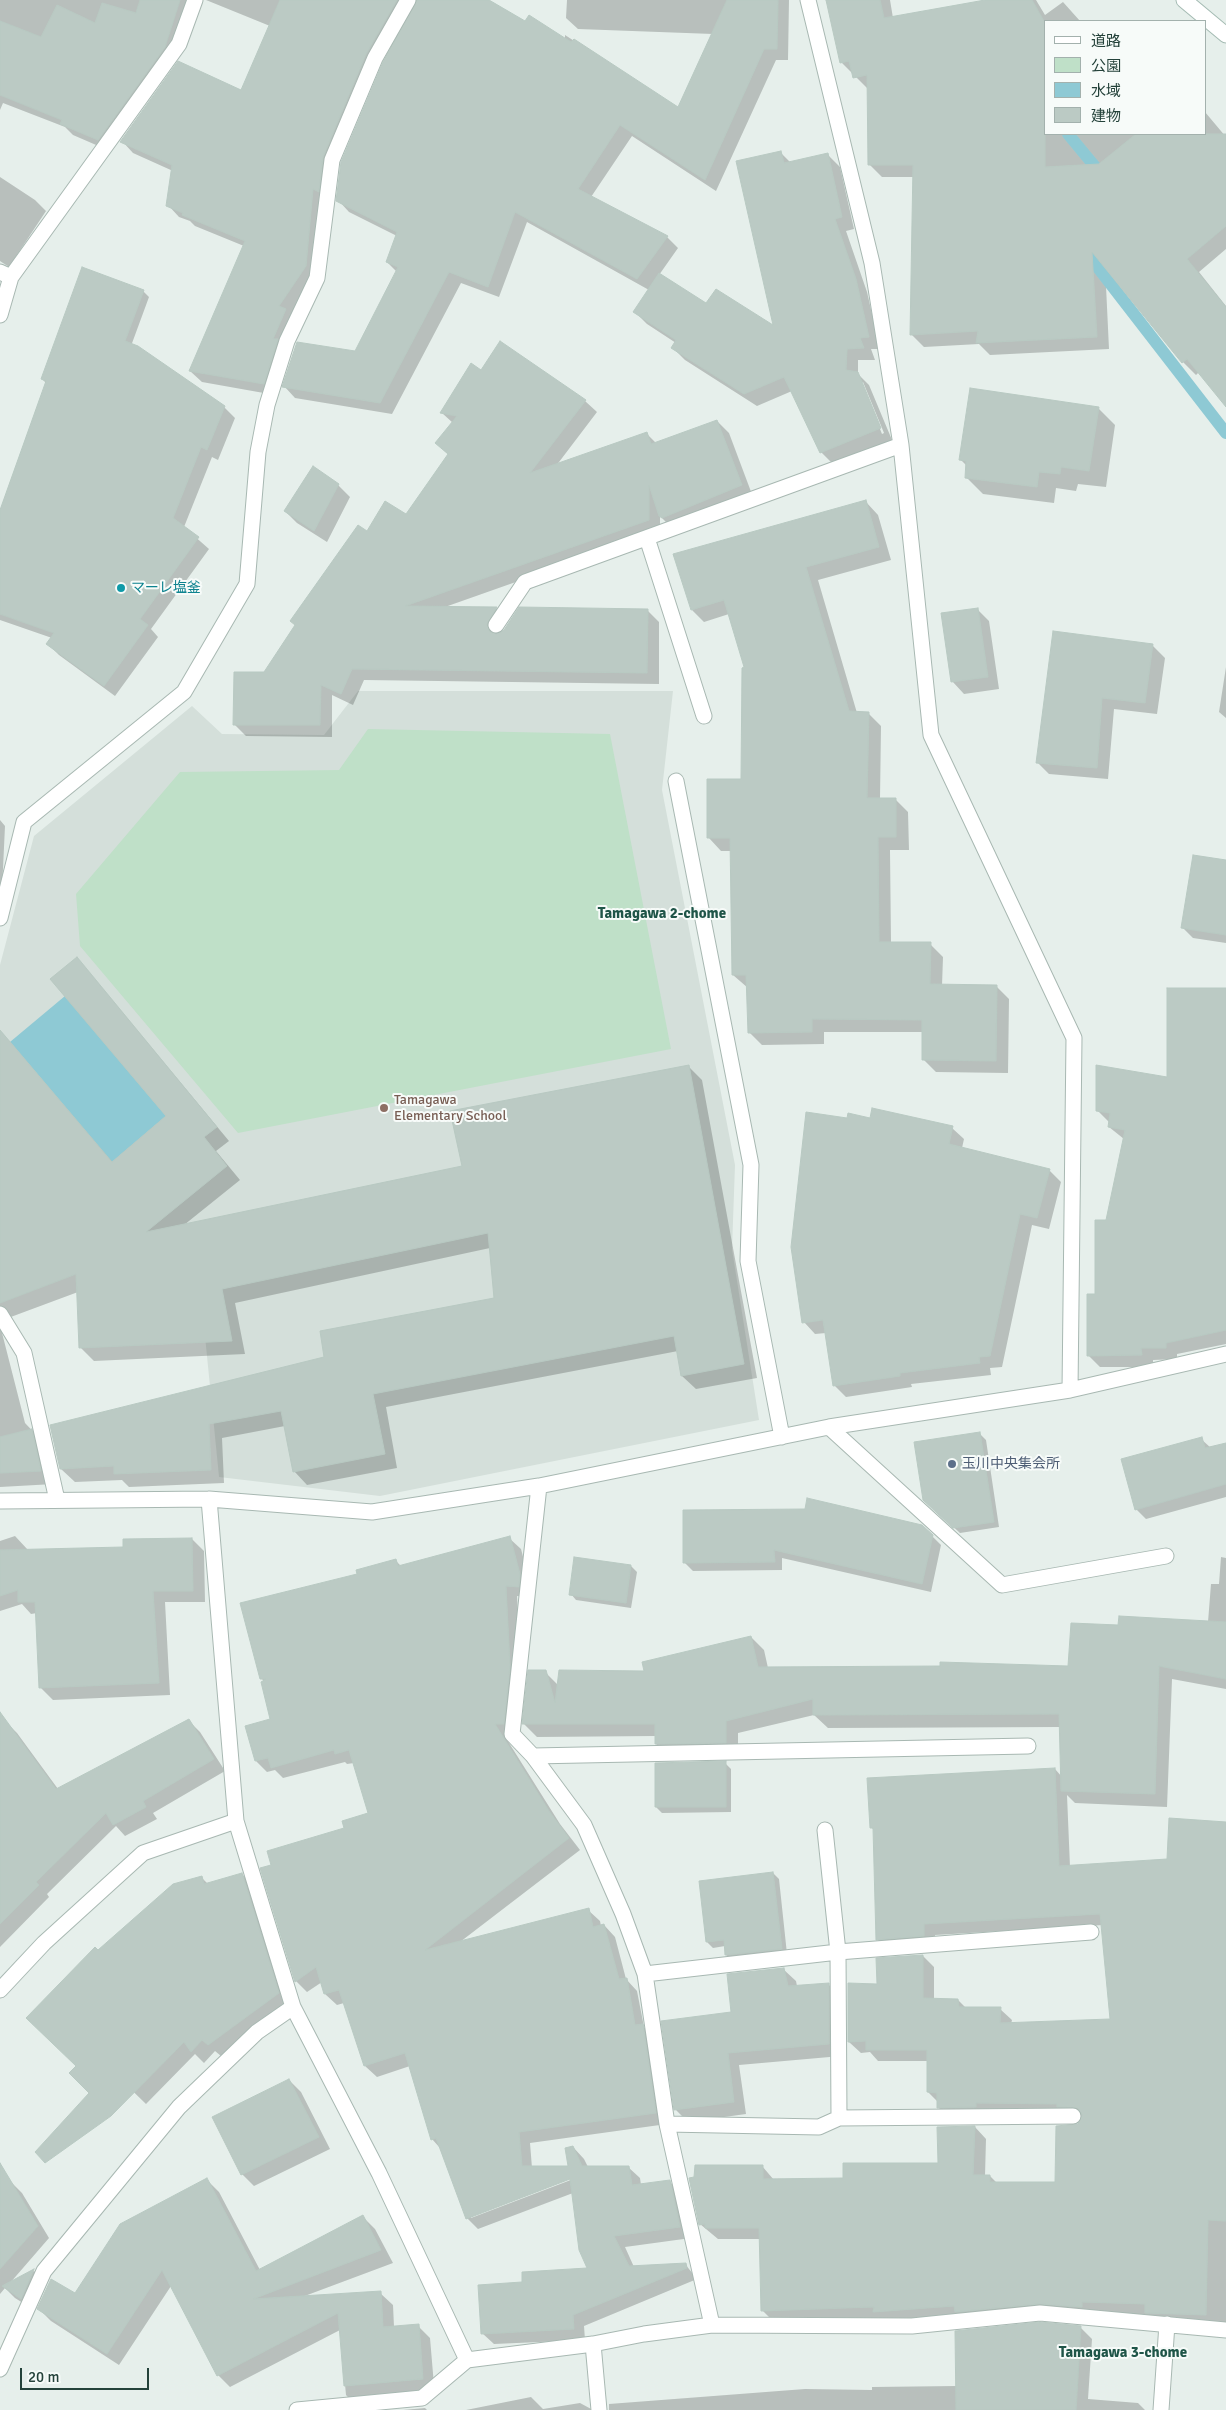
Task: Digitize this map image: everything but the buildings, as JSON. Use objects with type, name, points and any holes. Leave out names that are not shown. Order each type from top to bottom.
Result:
[{"type":"street","points":[[0,316],[5,274],[179,44],[195,0]]},
{"type":"street","points":[[0,918],[24,822],[184,692],[247,584],[258,452],[265,415],[287,341],[318,278],[332,160],[375,58],[408,0]]},
{"type":"street","points":[[808,0],[872,263],[901,445],[931,735],[1074,1038],[1070,1390]]},
{"type":"street","points":[[1184,0],[1226,35]]},
{"type":"street","points":[[496,625],[525,582],[901,445]]},
{"type":"street","points":[[646,538],[704,716]]},
{"type":"street","points":[[676,781],[751,1165],[748,1261],[782,1437]]},
{"type":"street","points":[[0,1314],[24,1353],[57,1500]]},
{"type":"street","points":[[0,1501],[209,1499],[372,1512],[539,1486],[829,1427],[1070,1390],[1226,1354]]},
{"type":"street","points":[[829,1427],[1002,1585],[1166,1556]]},
{"type":"street","points":[[539,1486],[512,1734],[533,1756],[584,1825],[623,1914],[645,1974],[667,2124],[712,2325]]},
{"type":"street","points":[[209,1499],[236,1821],[293,2007],[379,2173],[467,2360]]},
{"type":"street","points":[[533,1756],[1028,1746]]},
{"type":"street","points":[[0,1990],[44,1943],[142,1853],[236,1821]]},
{"type":"street","points":[[825,1830],[838,1952],[839,2118]]},
{"type":"street","points":[[645,1974],[838,1952],[1091,1932]]},
{"type":"street","points":[[0,2369],[44,2271],[178,2107],[257,2032],[293,2007]]},
{"type":"street","points":[[667,2124],[819,2127],[839,2118],[1073,2116]]},
{"type":"street","points":[[297,2410],[335,2408],[422,2398],[467,2360],[593,2344],[644,2334],[712,2325],[912,2326],[1040,2313],[1226,2330]]},
{"type":"street","points":[[1161,2410],[1167,2324]]},
{"type":"street","points":[[593,2344],[600,2410]]},
{"type":"shaded area","name":"Tamagawa Elementary School","points":[[358,691],[673,691],[662,790],[735,1165],[732,1249],[759,1420],[380,1496],[219,1477],[205,1336],[0,1051],[0,965],[34,836],[192,706],[222,734],[324,735]]},
{"type":"green space","points":[[368,729],[610,734],[671,1049],[238,1133],[80,946],[76,894],[180,772],[339,770]]},
{"type":"water","points":[[65,996],[166,1116],[112,1162],[10,1042]]},
{"type":"waterway","points":[[1069,135],[1097,169],[1095,178]]},
{"type":"waterway","points":[[1082,247],[1226,433]]},
{"type":"place","name":"マーレ塩釜","points":[[121,588]]},
{"type":"place","name":"Tamagawa Elementary School","points":[[384,1108]]},
{"type":"place","name":"玉川中央集会所","points":[[952,1464]]},
{"type":"district","name":"Tamagawa 2-chome","points":[[662,914]]},
{"type":"district","name":"Tamagawa 3-chome","points":[[1123,2353]]}]
